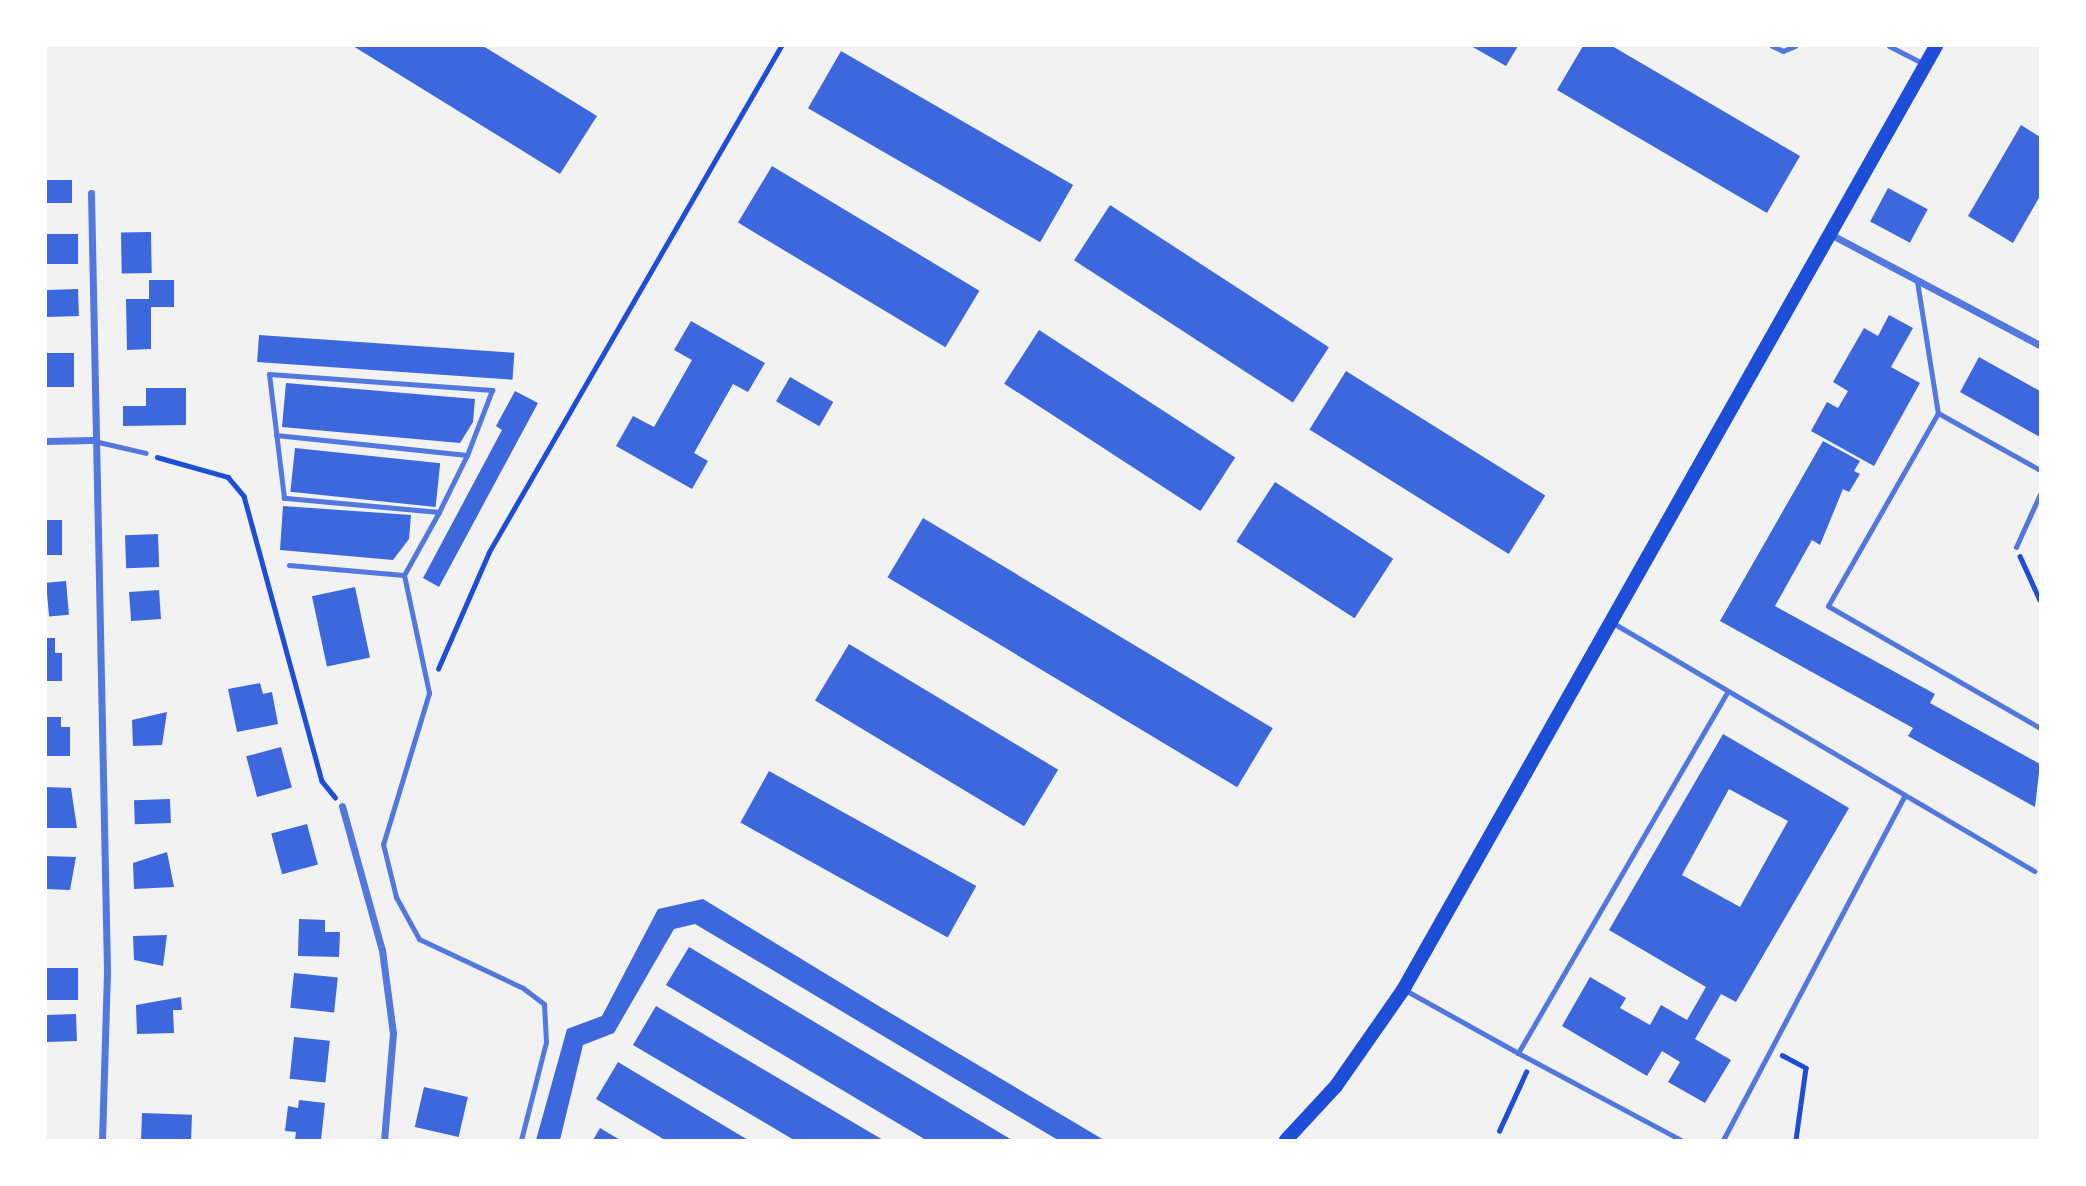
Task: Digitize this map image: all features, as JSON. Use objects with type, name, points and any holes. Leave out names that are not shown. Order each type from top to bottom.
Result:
[{"type":"main road","points":[[1286,1140],[1336,1086],[1403,990],[1936,46]]},
{"type":"street","points":[[91,193],[92,440],[107,972],[102,1140]]},
{"type":"street","points":[[1830,233],[2040,345]]},
{"type":"street","points":[[46,441],[92,440]]},
{"type":"street","points":[[342,806],[382,950],[393,1033],[384,1140]]},
{"type":"lane","points":[[1772,46],[1783,51],[1795,46]]},
{"type":"lane","points":[[1889,46],[1925,64]]},
{"type":"lane","points":[[1917,281],[1938,412],[1828,606],[2040,728]]},
{"type":"lane","points":[[439,512],[284,498],[269,374],[492,390],[467,455],[439,512],[404,575],[429,693],[383,844],[396,897],[419,939],[523,988],[544,1004],[546,1042],[521,1140]]},
{"type":"lane","points":[[1938,412],[2040,470]]},
{"type":"lane","points":[[276,435],[467,455]]},
{"type":"lane","points":[[92,440],[146,453]]},
{"type":"lane","points":[[2016,547],[2040,494]]},
{"type":"lane","points":[[289,565],[404,575]]},
{"type":"lane","points":[[1610,622],[1903,797],[2034,871]]},
{"type":"lane","points":[[1518,1053],[1727,692]]},
{"type":"lane","points":[[1723,1140],[1774,1051],[1903,797]]},
{"type":"lane","points":[[1403,990],[1681,1140]]},
{"type":"path","points":[[429,693],[489,552],[781,46]]},
{"type":"path","points":[[146,453],[228,477],[244,496],[323,781],[342,806]]},
{"type":"path","points":[[2016,547],[2040,600]]},
{"type":"path","points":[[1774,1051],[1806,1068],[1796,1140]]},
{"type":"path","points":[[1499,1130],[1532,1061]]},
{"type":"building","points":[[353,46],[483,46],[597,116],[560,174]]},
{"type":"building","points":[[1471,46],[1518,46],[1506,66]]},
{"type":"building","points":[[1583,46],[1612,46],[1800,156],[1767,213],[1557,90]]},
{"type":"building","points":[[841,51],[1073,185],[1040,242],[808,108]]},
{"type":"building","points":[[2021,125],[2040,137],[2040,196],[2013,243],[1968,216]]},
{"type":"building","points":[[772,166],[979,291],[945,347],[738,223]]},
{"type":"building","points":[[46,180],[72,180],[72,203],[46,203]]},
{"type":"building","points":[[1888,188],[1928,209],[1910,243],[1870,222]]},
{"type":"building","points":[[1110,205],[1329,347],[1293,403],[1074,260]]},
{"type":"building","points":[[151,232],[152,273],[122,274],[121,233]]},
{"type":"building","points":[[46,234],[78,234],[78,264],[46,264]]},
{"type":"building","points":[[149,280],[174,280],[174,307],[151,307],[151,349],[127,350],[126,299],[149,299]]},
{"type":"building","points":[[78,289],[79,316],[47,317],[46,290]]},
{"type":"building","points":[[1889,315],[1913,328],[1891,367],[1920,383],[1874,466],[1811,431],[1827,402],[1838,408],[1848,391],[1833,382],[1864,328],[1878,336]]},
{"type":"building","points":[[691,321],[765,363],[748,392],[733,384],[694,453],[708,461],[692,489],[616,446],[633,416],[654,427],[692,360],[674,350]]},
{"type":"building","points":[[1039,330],[1235,457],[1200,511],[1004,384]]},
{"type":"building","points":[[259,335],[514,353],[512,380],[257,362]]},
{"type":"building","points":[[46,353],[74,353],[74,387],[46,387]]},
{"type":"building","points":[[1979,357],[2040,391],[2040,437],[1960,392]]},
{"type":"building","points":[[1346,371],[1545,496],[1509,554],[1309,430]]},
{"type":"building","points":[[790,377],[833,402],[819,426],[776,401]]},
{"type":"building","points":[[286,383],[475,399],[473,422],[460,443],[282,427]]},
{"type":"building","points":[[146,388],[186,388],[186,425],[123,426],[123,406],[146,406]]},
{"type":"building","points":[[515,391],[538,403],[439,587],[423,578],[502,430],[496,426]]},
{"type":"building","points":[[1823,441],[1860,461],[1854,471],[1860,474],[1849,492],[1843,489],[1820,545],[1812,540],[1775,606],[1935,694],[1930,703],[2040,764],[2035,807],[1908,736],[1913,728],[1720,621]]},
{"type":"building","points":[[295,448],[440,463],[436,507],[290,492]]},
{"type":"building","points":[[1275,482],[1393,559],[1355,618],[1236,542]]},
{"type":"building","points":[[283,506],[411,515],[409,539],[393,560],[280,550]]},
{"type":"building","points":[[923,518],[1273,728],[1237,787],[887,577]]},
{"type":"building","points":[[46,520],[62,520],[62,555],[46,555]]},
{"type":"building","points":[[158,534],[159,567],[126,568],[125,535]]},
{"type":"building","points":[[66,581],[69,615],[49,617],[46,583]]},
{"type":"building","points":[[355,587],[370,657],[327,667],[312,596]]},
{"type":"building","points":[[159,590],[161,619],[131,621],[129,592]]},
{"type":"building","points":[[46,638],[55,638],[55,653],[62,653],[62,681],[46,681]]},
{"type":"building","points":[[849,644],[1058,770],[1024,826],[815,701]]},
{"type":"building","points":[[260,683],[263,694],[272,692],[278,724],[237,732],[228,689]]},
{"type":"building","points":[[167,712],[162,745],[133,746],[132,720]]},
{"type":"building","points":[[46,717],[61,717],[61,727],[70,727],[70,756],[46,756]]},
{"type":"building","points":[[1723,734],[1849,808],[1736,1002],[1721,994],[1695,1039],[1731,1060],[1705,1103],[1668,1082],[1680,1062],[1662,1051],[1647,1076],[1562,1026],[1590,977],[1626,998],[1620,1008],[1650,1025],[1661,1005],[1687,1020],[1706,987],[1609,930]],"holes":[[[1729,789],[1788,821],[1740,907],[1682,875]]]},
{"type":"building","points":[[281,747],[292,788],[257,797],[246,756]]},
{"type":"building","points":[[769,771],[976,886],[948,938],[740,823]]},
{"type":"building","points":[[46,787],[71,788],[77,828],[46,828]]},
{"type":"building","points":[[170,799],[171,823],[135,824],[134,800]]},
{"type":"building","points":[[307,824],[318,865],[282,874],[271,834]]},
{"type":"building","points":[[167,852],[174,887],[134,889],[133,863]]},
{"type":"building","points":[[46,856],[76,857],[70,890],[46,889]]},
{"type":"building","points":[[703,899],[1104,1140],[1058,1140],[695,924],[674,929],[614,1033],[583,1045],[560,1140],[536,1140],[567,1029],[602,1016],[658,909]]},
{"type":"building","points":[[299,919],[325,920],[325,932],[340,932],[339,957],[298,956]]},
{"type":"building","points":[[167,935],[163,966],[134,960],[133,936]]},
{"type":"building","points":[[689,947],[1012,1140],[926,1140],[666,985]]},
{"type":"building","points":[[46,968],[78,968],[78,1000],[46,1000]]},
{"type":"building","points":[[294,973],[338,978],[334,1012],[290,1008]]},
{"type":"building","points":[[181,997],[182,1010],[173,1010],[174,1033],[137,1034],[136,1005]]},
{"type":"building","points":[[656,1006],[883,1140],[794,1140],[633,1045]]},
{"type":"building","points":[[76,1014],[77,1041],[47,1042],[46,1015]]},
{"type":"building","points":[[294,1037],[330,1041],[325,1083],[290,1079]]},
{"type":"building","points":[[618,1062],[748,1140],[665,1140],[596,1099]]},
{"type":"building","points":[[424,1087],[468,1097],[459,1137],[415,1127]]},
{"type":"building","points":[[299,1100],[325,1103],[321,1140],[295,1140],[296,1132],[285,1131],[288,1106],[298,1108]]},
{"type":"building","points":[[142,1113],[192,1115],[191,1140],[141,1140]]},
{"type":"building","points":[[600,1128],[620,1140],[593,1140]]}]
